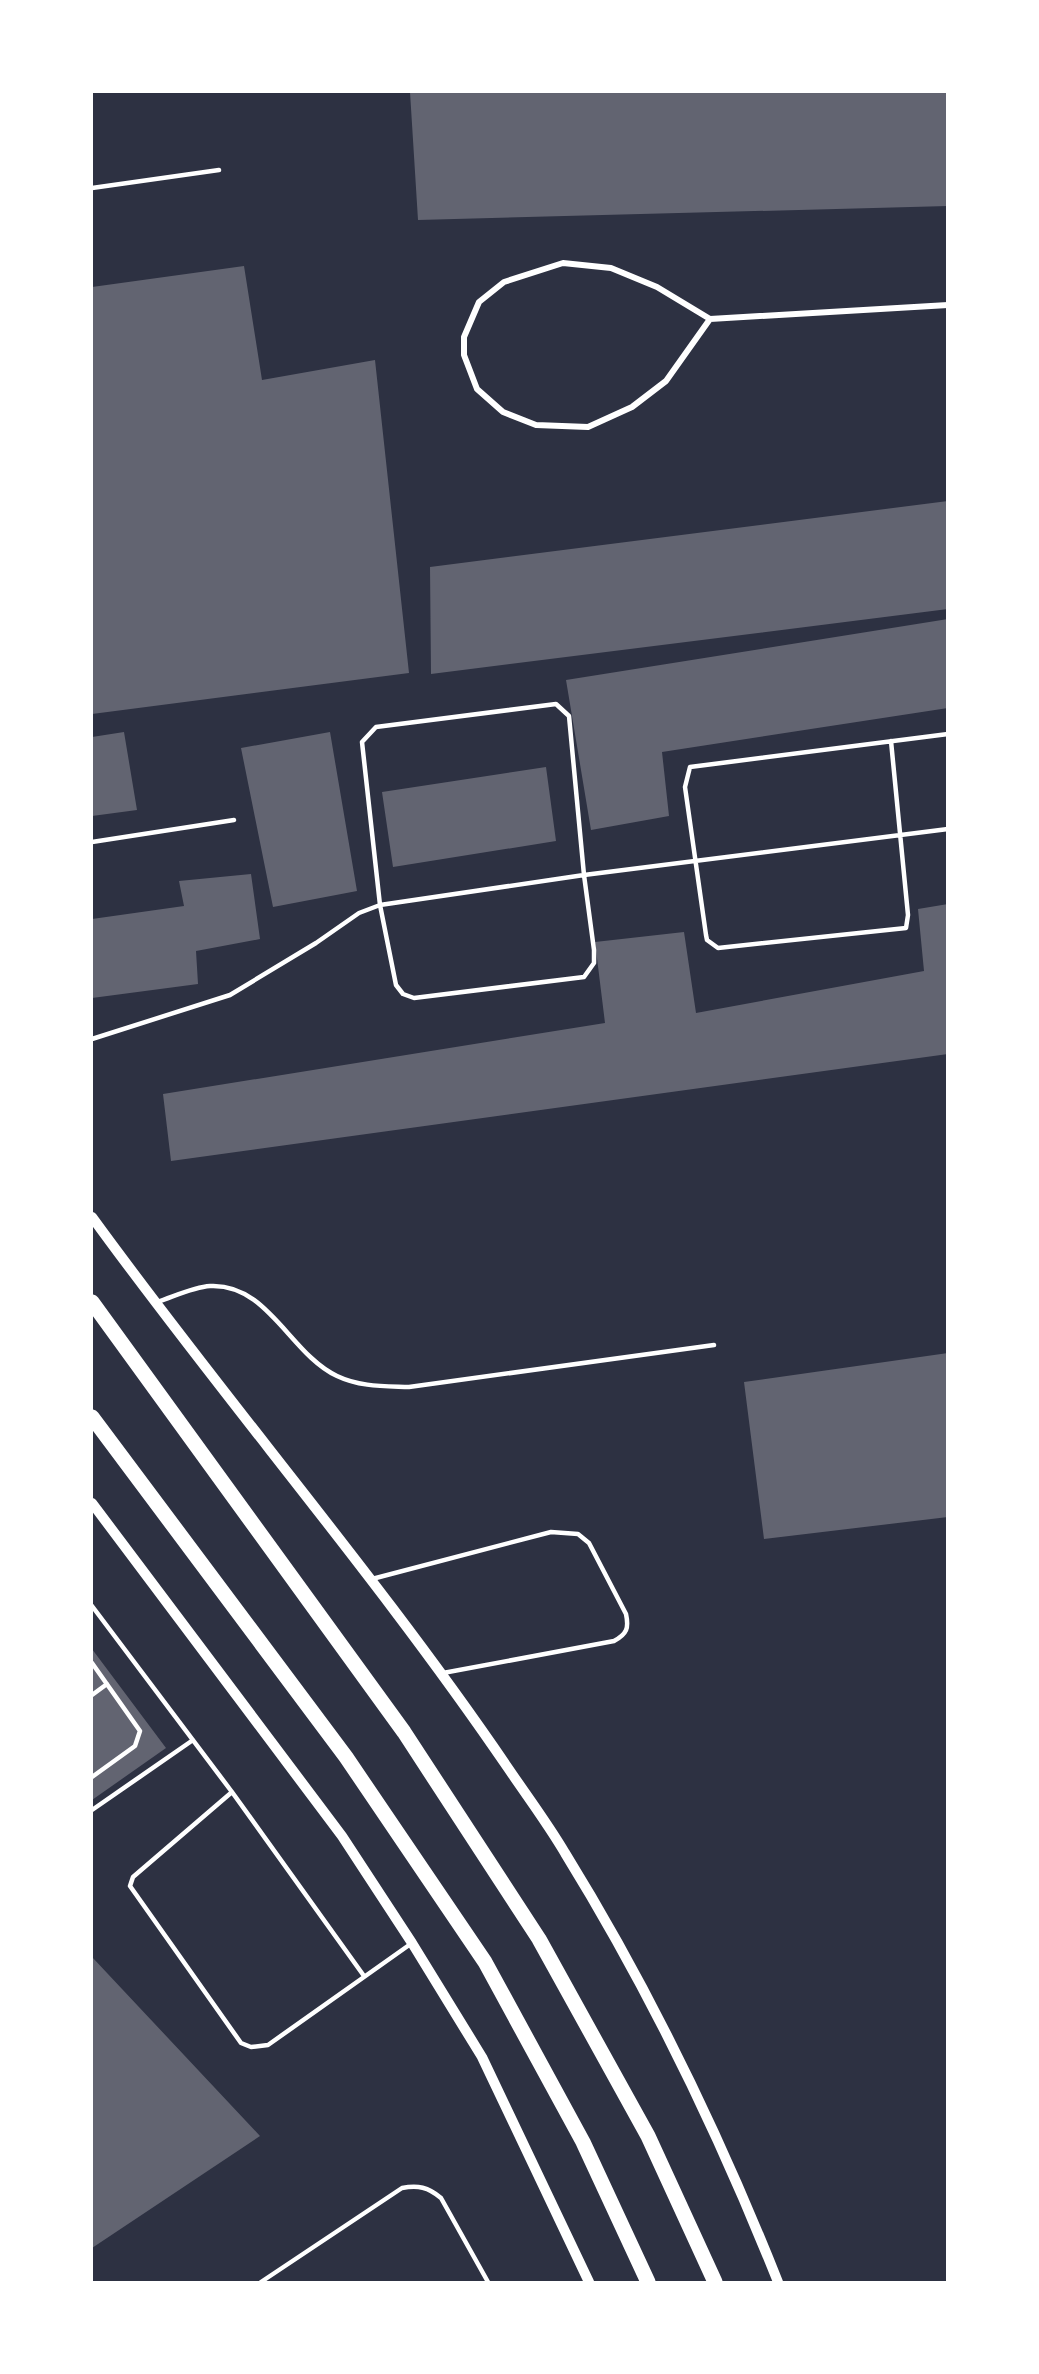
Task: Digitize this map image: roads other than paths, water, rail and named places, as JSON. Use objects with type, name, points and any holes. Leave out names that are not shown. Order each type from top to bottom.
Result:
[{"type":"main road","points":[[92,1302],[404,1732],[539,1939],[648,2136],[715,2283]]},
{"type":"main road","points":[[92,1417],[346,1757],[485,1962],[583,2142],[648,2283]]},
{"type":"street","points":[[710,319],[666,381],[632,407],[588,427],[536,425],[503,412],[477,389],[464,355],[464,337],[479,302],[504,282],[563,263],[611,268],[657,286],[710,319],[948,305]]},
{"type":"street","points":[[92,1217],[154,1303],[279,1458],[443,1673],[565,1852],[645,1992],[733,2170],[778,2283]]},
{"type":"street","points":[[92,1503],[342,1836],[412,1943],[482,2057],[589,2283]]},
{"type":"lane","points":[[92,188],[219,170]]},
{"type":"lane","points":[[556,704],[563,708],[569,716],[584,875],[594,963],[584,977],[414,998],[403,994],[396,985],[380,905],[362,742],[376,727],[556,704]]},
{"type":"lane","points":[[891,741],[908,915],[906,928],[718,948],[707,940],[685,787],[690,767],[891,741],[948,734]]},
{"type":"lane","points":[[92,842],[234,820]]},
{"type":"lane","points":[[92,1039],[230,995],[316,943],[359,913],[380,905],[584,875],[948,829]]},
{"type":"lane","points":[[154,1303],[208,1286],[237,1290],[266,1311],[311,1359],[336,1376],[361,1385],[409,1387],[714,1345]]},
{"type":"lane","points":[[372,1580],[551,1532],[578,1534],[590,1543],[626,1614],[628,1626],[624,1635],[614,1641],[443,1673]]},
{"type":"lane","points":[[92,1606],[194,1740],[364,1976]]},
{"type":"lane","points":[[92,1662],[136,1723],[139,1738],[135,1746],[92,1778]]},
{"type":"lane","points":[[92,1695],[107,1684]]},
{"type":"lane","points":[[92,1810],[194,1740]]},
{"type":"lane","points":[[232,1792],[131,1881],[131,1891],[241,2043],[251,2047],[268,2045],[412,1943]]},
{"type":"lane","points":[[261,2283],[402,2188],[417,2185],[431,2189],[441,2198],[488,2283]]}]
